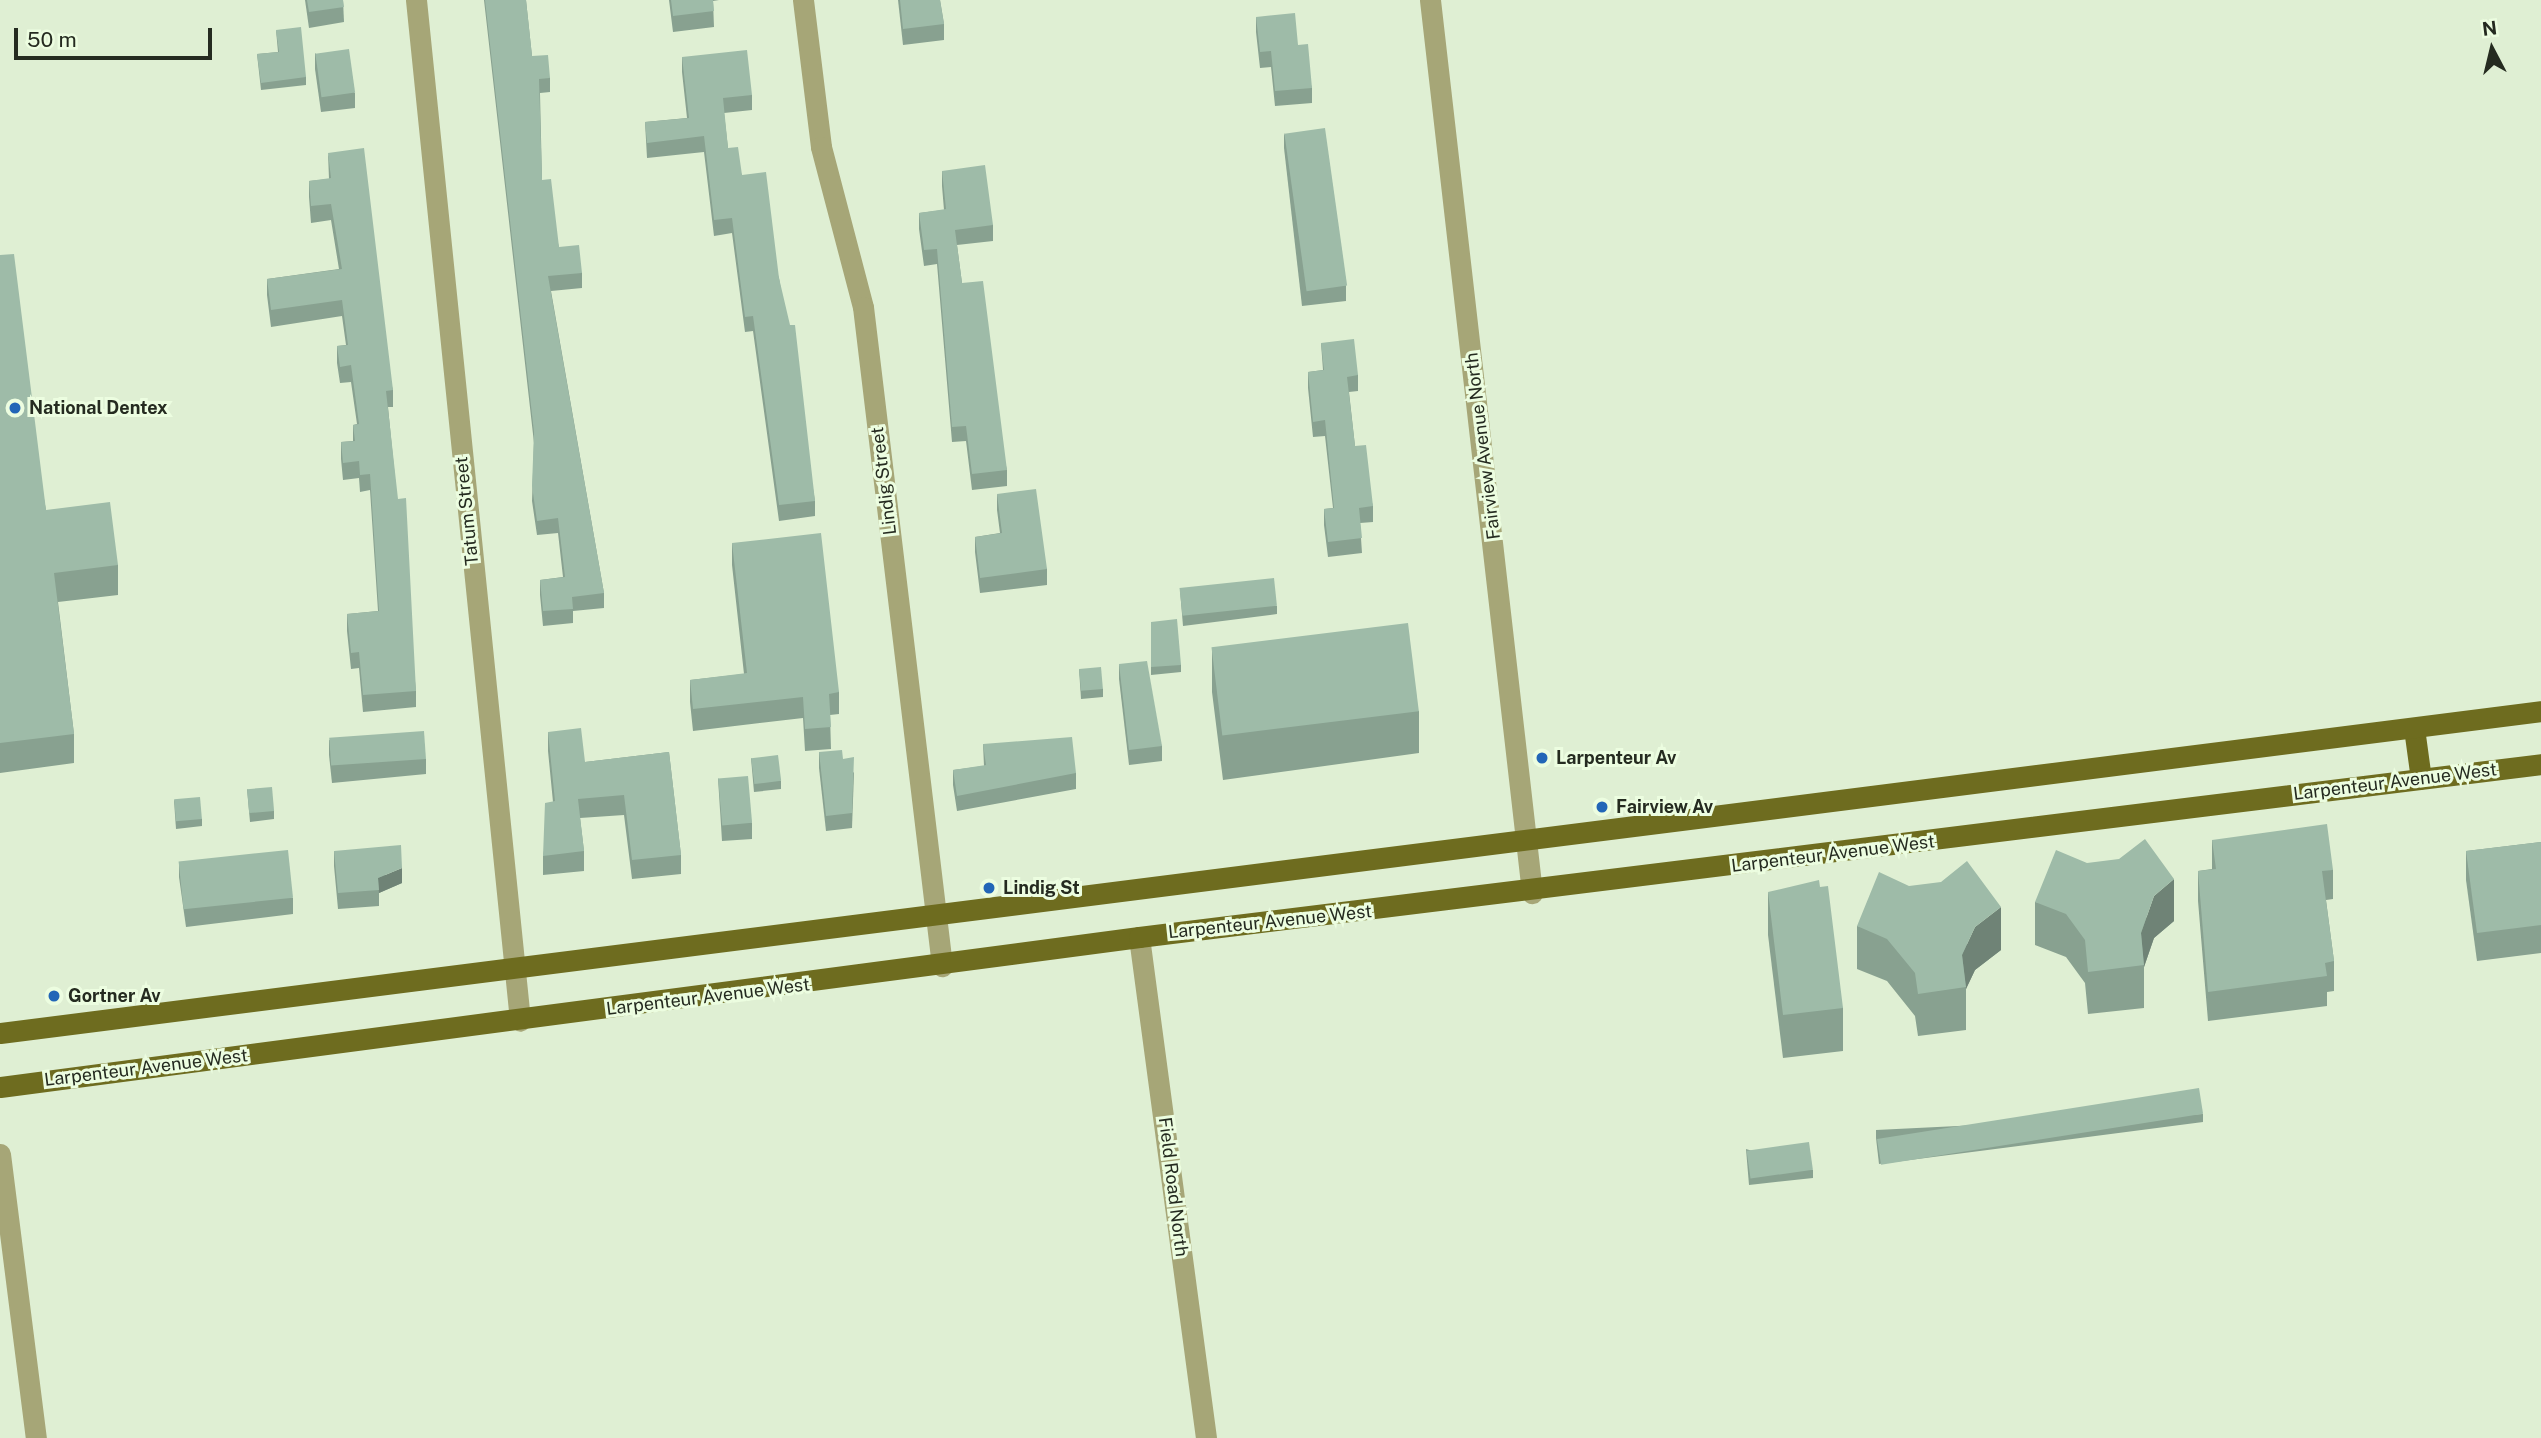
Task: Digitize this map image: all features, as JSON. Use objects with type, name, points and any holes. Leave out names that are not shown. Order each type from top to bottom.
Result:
[{"type":"main road","points":[[0,1033],[514,971],[936,914],[2541,711]]},
{"type":"main road","points":[[2414,728],[2421,779]]},
{"type":"main road","name":"Larpenteur Avenue West","points":[[0,1087],[942,966],[1139,937],[1532,892],[2541,764]]},
{"type":"street","name":"Tatum Street","points":[[416,0],[520,1021]]},
{"type":"street","name":"Lindig Street","points":[[803,0],[821,147],[863,307],[942,966]]},
{"type":"street","name":"Fairview Avenue North","points":[[1430,0],[1532,892]]},
{"type":"street","name":"Field Road North","points":[[1139,937],[1206,1438]]},
{"type":"street","points":[[0,1154],[36,1438]]},
{"type":"building","points":[[307,0],[343,0],[344,7],[309,12]]},
{"type":"building","points":[[485,0],[526,0],[532,56],[548,55],[550,78],[539,79],[542,180],[551,179],[559,247],[579,245],[582,273],[548,276],[604,593],[572,597],[573,609],[543,611],[540,580],[565,577],[558,518],[537,521],[532,486],[534,432]]},
{"type":"building","points":[[671,0],[713,0],[714,11],[673,16]]},
{"type":"building","points":[[900,0],[940,0],[944,24],[903,29]]},
{"type":"building","points":[[1295,13],[1298,45],[1308,44],[1312,88],[1275,91],[1271,51],[1260,52],[1256,17]]},
{"type":"building","points":[[301,27],[306,77],[261,83],[257,54],[279,52],[276,30]]},
{"type":"building","points":[[349,49],[355,93],[321,97],[315,54]]},
{"type":"building","points":[[747,50],[752,95],[723,98],[728,148],[738,147],[742,175],[766,172],[779,278],[790,325],[795,325],[815,501],[779,505],[753,316],[745,317],[732,218],[714,220],[704,136],[647,143],[645,122],[689,118],[682,57]]},
{"type":"building","points":[[1325,128],[1347,285],[1307,291],[1284,134]]},
{"type":"building","points":[[364,148],[393,390],[386,391],[398,499],[406,498],[416,691],[363,695],[359,652],[351,653],[347,614],[379,611],[370,474],[360,475],[359,461],[343,463],[341,442],[355,441],[353,425],[359,424],[351,365],[340,367],[337,346],[348,345],[342,300],[271,310],[267,279],[342,269],[331,204],[311,206],[309,181],[331,178],[328,153]]},
{"type":"building","points":[[985,165],[993,225],[955,230],[962,283],[983,281],[1007,470],[972,474],[966,426],[952,427],[937,249],[924,250],[919,213],[946,209],[942,171]]},
{"type":"building","name":"National Dentex","points":[[14,254],[46,510],[110,502],[118,565],[54,573],[74,734],[0,743],[0,255]]},
{"type":"building","points":[[1354,339],[1358,375],[1347,377],[1355,446],[1366,445],[1373,506],[1359,508],[1362,538],[1328,542],[1324,509],[1334,508],[1325,420],[1313,422],[1308,372],[1324,370],[1321,343]]},
{"type":"building","points":[[1036,489],[1047,569],[980,578],[975,537],[1002,533],[997,494]]},
{"type":"building","points":[[821,533],[839,692],[829,694],[831,727],[805,729],[803,697],[693,709],[690,680],[747,673],[732,543]]},
{"type":"building","points":[[1274,578],[1277,606],[1182,616],[1180,588]]},
{"type":"building","points":[[1177,619],[1181,665],[1151,667],[1151,622]]},
{"type":"building","points":[[1408,623],[1419,711],[1222,735],[1211,647]]},
{"type":"building","points":[[1147,661],[1162,746],[1129,750],[1119,664]]},
{"type":"building","points":[[1101,667],[1103,689],[1081,691],[1079,669]]},
{"type":"building","points":[[581,728],[585,762],[669,752],[681,855],[632,860],[624,795],[578,799],[584,851],[543,856],[545,803],[555,801],[548,732]]},
{"type":"building","points":[[424,731],[426,759],[331,766],[329,738]]},
{"type":"building","points":[[1072,737],[1076,773],[957,796],[953,770],[986,765],[983,744]]},
{"type":"building","points":[[842,750],[843,759],[854,757],[852,813],[826,816],[819,752]]},
{"type":"building","points":[[778,755],[781,781],[754,784],[751,758]]},
{"type":"building","points":[[748,776],[752,823],[722,825],[718,779]]},
{"type":"building","points":[[272,787],[274,811],[249,813],[247,789]]},
{"type":"building","points":[[200,797],[202,819],[176,821],[174,799]]},
{"type":"building","points":[[2327,824],[2333,870],[2322,871],[2334,961],[2325,963],[2327,976],[2208,992],[2198,871],[2216,869],[2212,840]]},
{"type":"building","points":[[2145,839],[2174,879],[2154,896],[2141,933],[2144,965],[2088,972],[2085,940],[2066,914],[2035,902],[2056,850],[2087,863],[2119,859]]},
{"type":"building","points":[[2541,842],[2541,925],[2477,933],[2466,851]]},
{"type":"building","points":[[401,845],[402,868],[378,878],[379,890],[338,893],[334,851]]},
{"type":"building","points":[[288,850],[293,898],[184,909],[179,861]]},
{"type":"building","points":[[1967,861],[2001,907],[1975,927],[1962,955],[1966,987],[1918,994],[1915,973],[1887,939],[1857,926],[1879,872],[1909,886],[1941,882]]},
{"type":"building","points":[[1819,880],[1820,887],[1828,886],[1843,1008],[1783,1015],[1768,892]]},
{"type":"building","points":[[2199,1088],[2203,1114],[1881,1165],[1877,1139]]},
{"type":"building","points":[[1809,1142],[1813,1170],[1751,1178],[1747,1151]]},
{"type":"place","name":"National Dentex","points":[[15,408]]},
{"type":"place","name":"Larpenteur Av","points":[[1542,758]]},
{"type":"place","name":"Fairview Av","points":[[1602,807]]},
{"type":"place","name":"Lindig St","points":[[989,888]]},
{"type":"place","name":"Gortner Av","points":[[54,996]]}]
